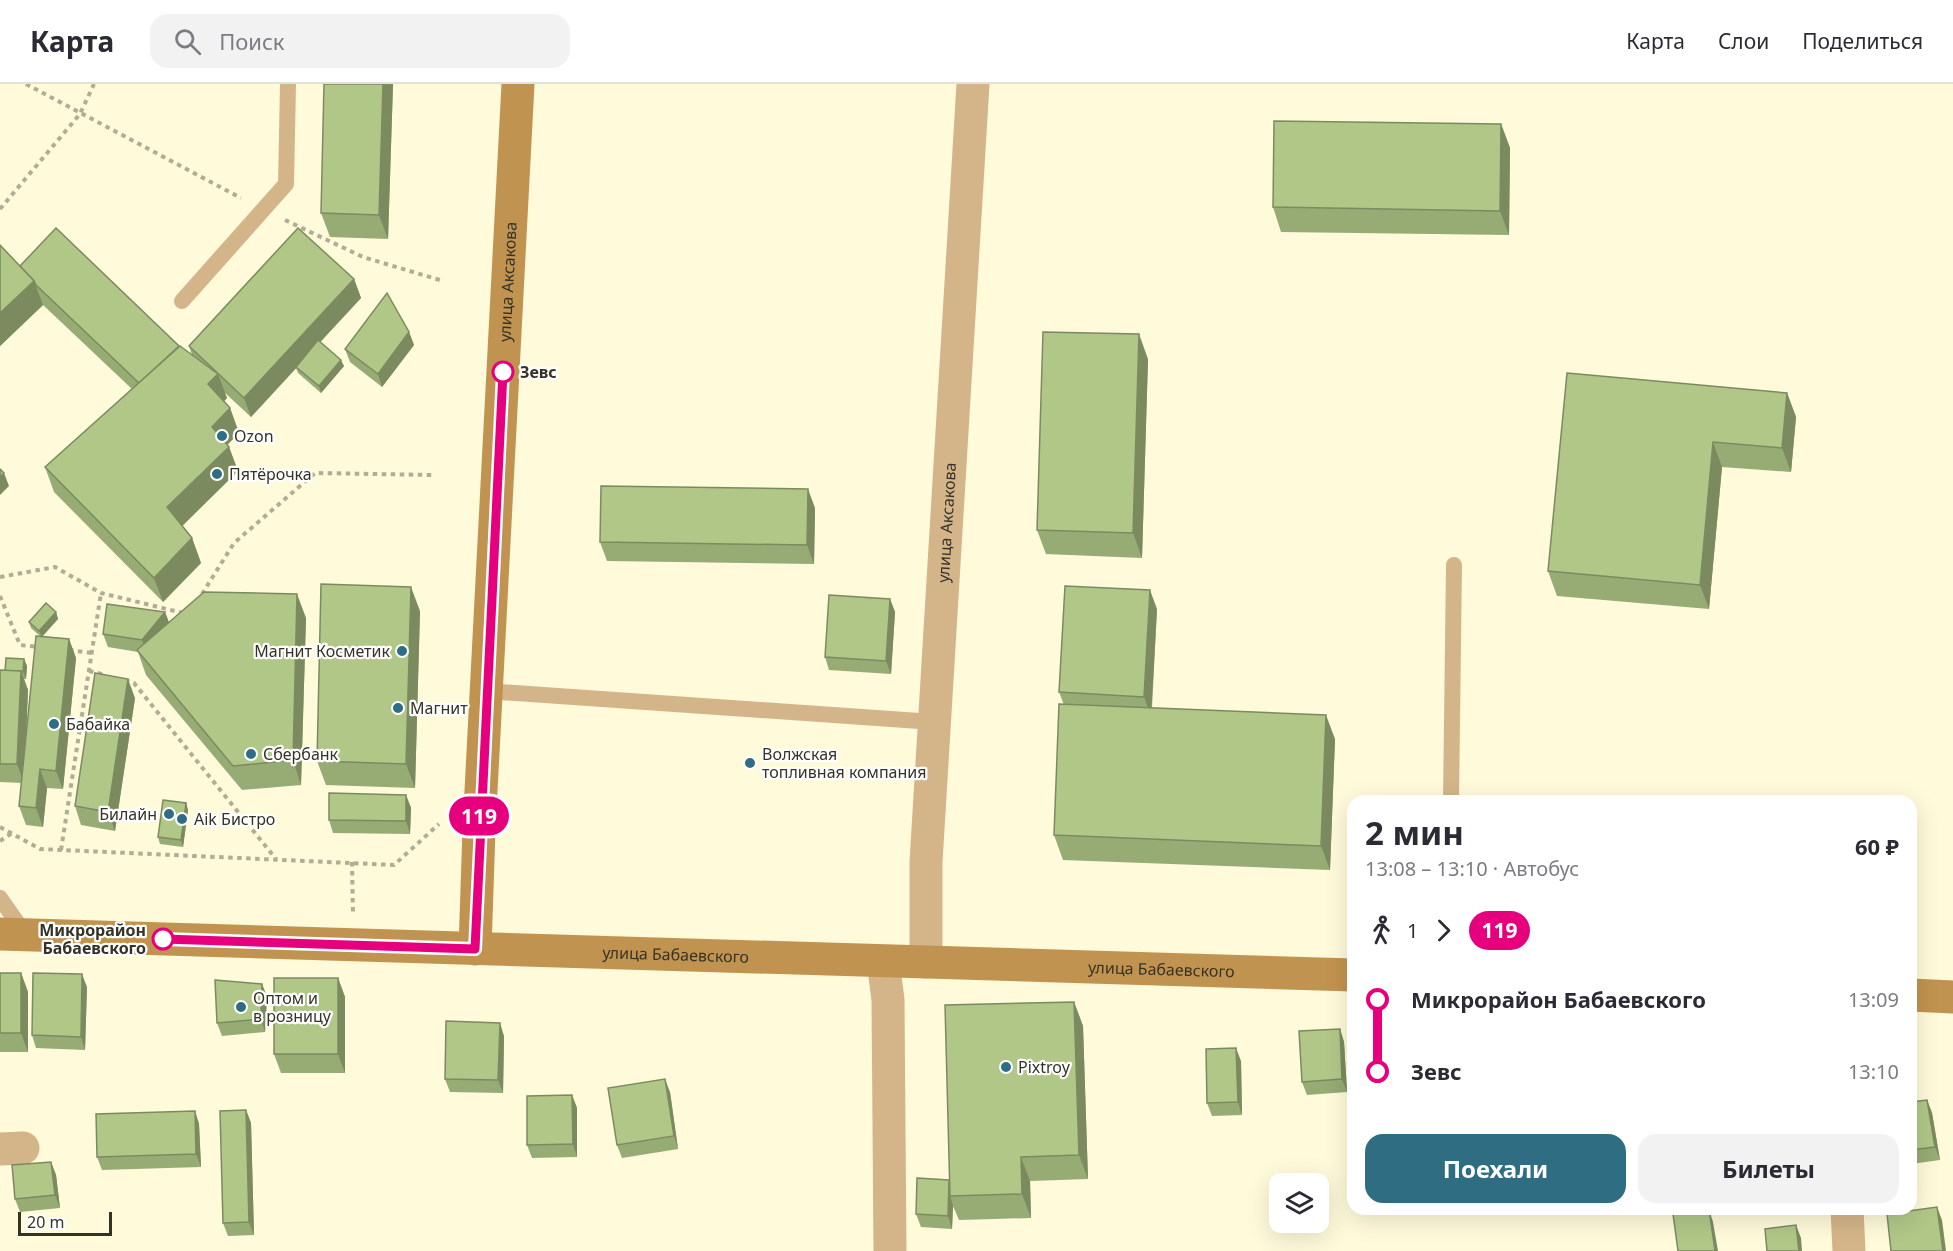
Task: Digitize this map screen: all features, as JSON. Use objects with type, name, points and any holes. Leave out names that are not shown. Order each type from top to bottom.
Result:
[{"type":"main road","name":"улица Аксакова","points":[[475,949],[486,691],[518,84]]},
{"type":"main road","name":"улица Бабаевского","points":[[13,935],[1347,975]]},
{"type":"main road","points":[[1917,995],[1953,997]]},
{"type":"street","name":"улица Аксакова","points":[[926,962],[926,862],[973,84]]},
{"type":"street","points":[[883,961],[889,1011],[890,1251]]},
{"type":"street","points":[[1847,1215],[1849,1251]]},
{"type":"lane","points":[[182,301],[286,184],[288,84]]},
{"type":"lane","points":[[1451,795],[1454,565]]},
{"type":"lane","points":[[486,691],[934,722]]},
{"type":"lane","points":[[0,898],[13,935]]},
{"type":"path","points":[[26,84],[263,210],[363,257],[443,281]]},
{"type":"path","points":[[0,210],[80,114],[94,84]]},
{"type":"path","points":[[196,604],[234,543],[315,473],[432,475]]},
{"type":"path","points":[[0,577],[55,567],[101,594],[190,615]]},
{"type":"path","points":[[61,850],[101,594]]},
{"type":"path","points":[[0,596],[20,645],[41,647]]},
{"type":"path","points":[[61,650],[92,653]]},
{"type":"path","points":[[89,671],[112,677]]},
{"type":"path","points":[[123,680],[134,683],[276,859]]},
{"type":"path","points":[[0,827],[40,849],[394,864],[439,824]]},
{"type":"path","points":[[0,841],[12,833]]},
{"type":"building","points":[[324,84],[383,84],[379,215],[321,213]]},
{"type":"building","points":[[1274,121],[1501,124],[1500,211],[1273,207]]},
{"type":"building","points":[[56,228],[179,346],[139,383],[36,285],[20,266]]},
{"type":"building","points":[[298,228],[354,279],[244,398],[189,346]]},
{"type":"building","points":[[0,245],[34,281],[0,313]]},
{"type":"building","points":[[387,293],[409,332],[378,374],[345,349]]},
{"type":"building","points":[[1043,332],[1139,334],[1133,533],[1037,530]]},
{"type":"building","points":[[318,340],[341,360],[319,386],[296,367]]},
{"type":"building","points":[[180,346],[218,374],[208,384],[230,408],[212,427],[229,447],[167,507],[192,538],[154,578],[45,467]]},
{"type":"building","points":[[1567,373],[1787,393],[1782,448],[1713,442],[1700,585],[1548,571]]},
{"type":"building","points":[[601,486],[808,489],[807,545],[600,542]]},
{"type":"building","points":[[321,584],[411,587],[406,764],[317,761]]},
{"type":"building","points":[[1065,586],[1150,590],[1144,697],[1059,692]]},
{"type":"building","points":[[204,592],[297,594],[293,760],[233,766],[137,650]]},
{"type":"building","points":[[829,595],[890,599],[886,661],[825,657]]},
{"type":"building","points":[[46,603],[56,612],[39,631],[29,622]]},
{"type":"building","points":[[107,604],[165,612],[142,640],[103,634]]},
{"type":"building","points":[[36,636],[69,639],[56,771],[40,769],[36,808],[19,806]]},
{"type":"building","points":[[6,658],[24,659],[23,672],[5,671]]},
{"type":"building","points":[[0,670],[21,671],[17,764],[0,764]]},
{"type":"building","points":[[95,673],[128,679],[108,812],[75,806]]},
{"type":"building","points":[[1059,704],[1326,715],[1321,846],[1054,835]]},
{"type":"building","points":[[329,793],[406,795],[406,821],[329,820]]},
{"type":"building","points":[[163,800],[186,803],[181,840],[158,837]]},
{"type":"building","points":[[0,973],[21,973],[21,1033],[0,1033]]},
{"type":"building","points":[[33,973],[82,974],[81,1037],[32,1035]]},
{"type":"building","points":[[274,978],[338,978],[338,1054],[274,1054]]},
{"type":"building","points":[[215,980],[262,984],[261,1019],[217,1023]]},
{"type":"building","points":[[1074,1002],[1079,1155],[1021,1157],[1022,1194],[950,1196],[945,1005]]},
{"type":"building","points":[[446,1021],[500,1023],[498,1080],[445,1079]]},
{"type":"building","points":[[1340,1029],[1342,1079],[1302,1082],[1299,1031]]},
{"type":"building","points":[[1236,1048],[1238,1102],[1207,1103],[1206,1049]]},
{"type":"building","points":[[665,1079],[674,1136],[617,1145],[608,1088]]},
{"type":"building","points":[[572,1095],[573,1144],[527,1145],[527,1096]]},
{"type":"building","points":[[1927,1100],[1935,1147],[1917,1149],[1917,1101]]},
{"type":"building","points":[[246,1110],[249,1222],[223,1223],[220,1111]]},
{"type":"building","points":[[195,1111],[196,1154],[97,1157],[96,1114]]},
{"type":"building","points":[[51,1162],[55,1195],[15,1199],[12,1165]]},
{"type":"building","points":[[917,1178],[949,1180],[948,1216],[916,1214]]},
{"type":"building","points":[[1937,1207],[1943,1251],[1891,1251],[1887,1215],[1917,1215],[1917,1210]]},
{"type":"building","points":[[1673,1215],[1710,1215],[1715,1251],[1678,1251]]},
{"type":"building","points":[[1796,1225],[1799,1251],[1767,1251],[1765,1229]]},
{"type":"bus line","name":"119","points":[[163,939],[475,949],[479,829],[503,372]]},
{"type":"place","name":"Зевс","points":[[503,372]]},
{"type":"place","name":"Ozon","points":[[222,436]]},
{"type":"place","name":"Пятёрочка","points":[[217,474]]},
{"type":"place","name":"Магнит Косметик","points":[[402,651]]},
{"type":"place","name":"Магнит","points":[[398,708]]},
{"type":"place","name":"Бабайка","points":[[54,724]]},
{"type":"place","name":"Сбербанк","points":[[251,754]]},
{"type":"place","name":"Волжская топливная компания","points":[[750,763]]},
{"type":"place","name":"Билайн","points":[[169,814]]},
{"type":"place","name":"Aik Бистро","points":[[182,819]]},
{"type":"place","name":"Микрорайон Бабаевского","points":[[163,939]]},
{"type":"place","name":"Оптом и в розницу","points":[[241,1007]]},
{"type":"place","name":"Pixtroy","points":[[1006,1067]]}]
